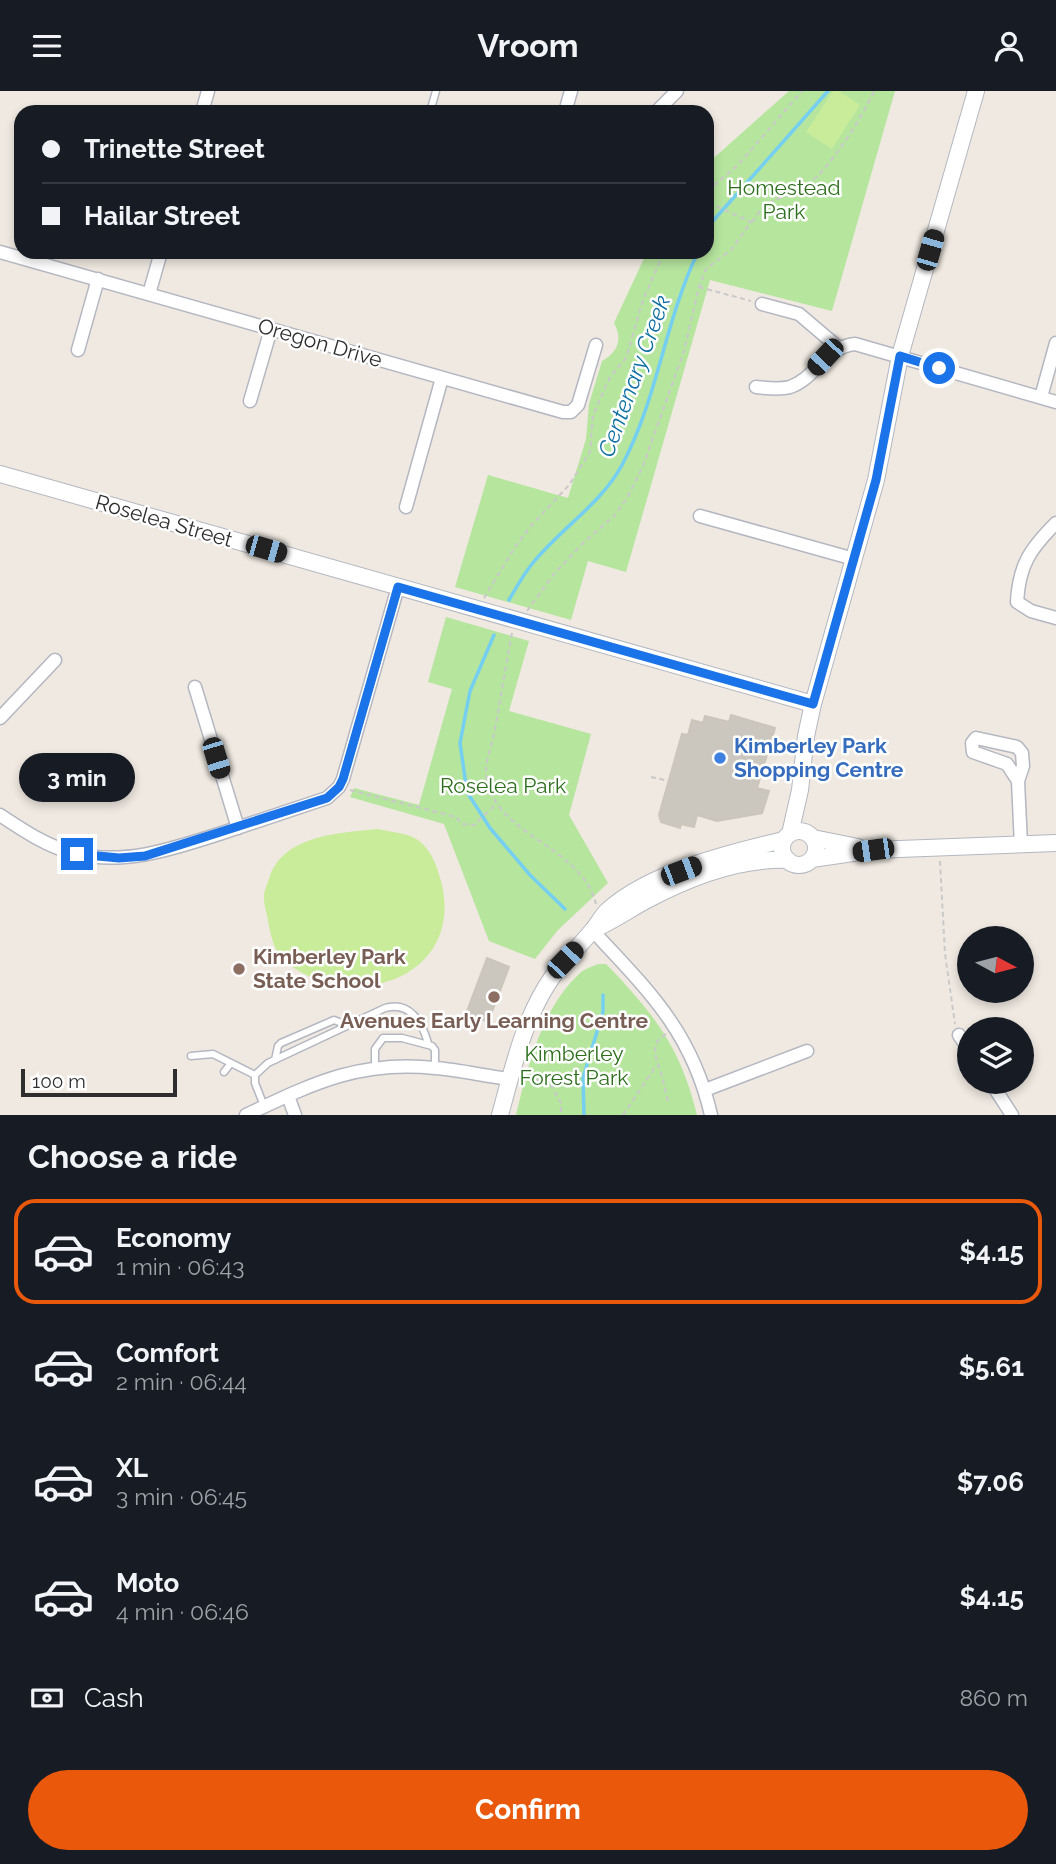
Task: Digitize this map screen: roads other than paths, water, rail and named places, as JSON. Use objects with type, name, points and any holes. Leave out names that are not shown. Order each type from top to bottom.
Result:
[{"type":"street","points":[[663,105],[677,91]]},
{"type":"street","points":[[788,860],[783,851],[800,790],[806,736],[813,704],[876,480],[900,356],[976,91]]},
{"type":"street","name":"Oregon Drive","points":[[28,259],[563,412],[571,412],[578,405],[596,345]]},
{"type":"street","points":[[149,294],[159,259]]},
{"type":"street","points":[[78,350],[98,279]]},
{"type":"street","points":[[762,304],[799,314],[839,348]]},
{"type":"street","points":[[250,401],[271,329]]},
{"type":"street","points":[[1041,397],[1056,343]]},
{"type":"street","points":[[756,387],[778,389],[791,386],[806,377],[825,357],[839,348],[855,344],[1056,402]]},
{"type":"street","points":[[406,507],[442,377]]},
{"type":"street","name":"Roselea Street","points":[[0,474],[813,704]]},
{"type":"street","points":[[700,516],[854,559]]},
{"type":"street","points":[[1056,523],[1027,556],[1018,576],[1017,601],[1031,611],[1056,618]]},
{"type":"street","points":[[0,815],[54,847],[77,854],[145,856],[327,798],[343,779],[398,587]]},
{"type":"street","points":[[0,718],[55,660]]},
{"type":"street","points":[[195,687],[238,828]]},
{"type":"street","points":[[1018,782],[1021,845]]},
{"type":"street","points":[[800,790],[810,835],[816,849],[812,859]]},
{"type":"street","points":[[500,1115],[515,1077],[522,1038],[543,992],[565,960],[594,928],[659,887],[743,850],[799,831],[873,850]]},
{"type":"street","points":[[659,887],[765,860],[788,860],[797,865],[812,859],[873,850],[1056,843]]},
{"type":"street","points":[[594,928],[654,998],[687,1045],[705,1090],[711,1115]]},
{"type":"street","points":[[705,1090],[807,1051]]},
{"type":"street","points":[[246,1115],[332,1077],[375,1067],[435,1068],[515,1077]]},
{"type":"street","points":[[998,1094],[1012,1115]]},
{"type":"street","points":[[288,1096],[295,1115]]},
{"type":"lane","points":[[264,1106],[255,1083],[255,1075],[268,1063],[384,1008],[400,1007],[414,1014],[428,1043],[435,1050],[435,1068]]},
{"type":"lane","points":[[275,1060],[281,1043],[334,1020],[347,1025]]},
{"type":"lane","points":[[375,1067],[375,1049],[383,1038],[428,1043]]},
{"type":"lane","points":[[191,1056],[212,1054],[255,1075]]},
{"type":"lane","points":[[224,1072],[231,1063]]},
{"type":"waterway","name":"Centenary Creek","points":[[714,220],[828,91]]},
{"type":"waterway","name":"Centenary Creek","points":[[509,600],[532,564],[603,492],[622,465],[644,413],[677,305],[695,259]]},
{"type":"waterway","name":"Centenary Creek","points":[[494,635],[470,691],[460,743],[467,792],[490,828],[530,875],[565,909]]},
{"type":"waterway","name":"Centenary Creek","points":[[584,1115],[583,1078],[603,1012],[603,995]]},
{"type":"place","name":"Kimberley Park Shopping Centre","points":[[720,758]]},
{"type":"place","name":"Kimberley Park State School","points":[[239,969]]},
{"type":"place","name":"Avenues Early Learning Centre","points":[[494,997]]},
{"type":"park label","name":"Homestead Park","points":[[784,200]]},
{"type":"park label","name":"Roselea Park","points":[[503,786]]},
{"type":"park label","name":"Kimberley Forest Park","points":[[574,1066]]}]
